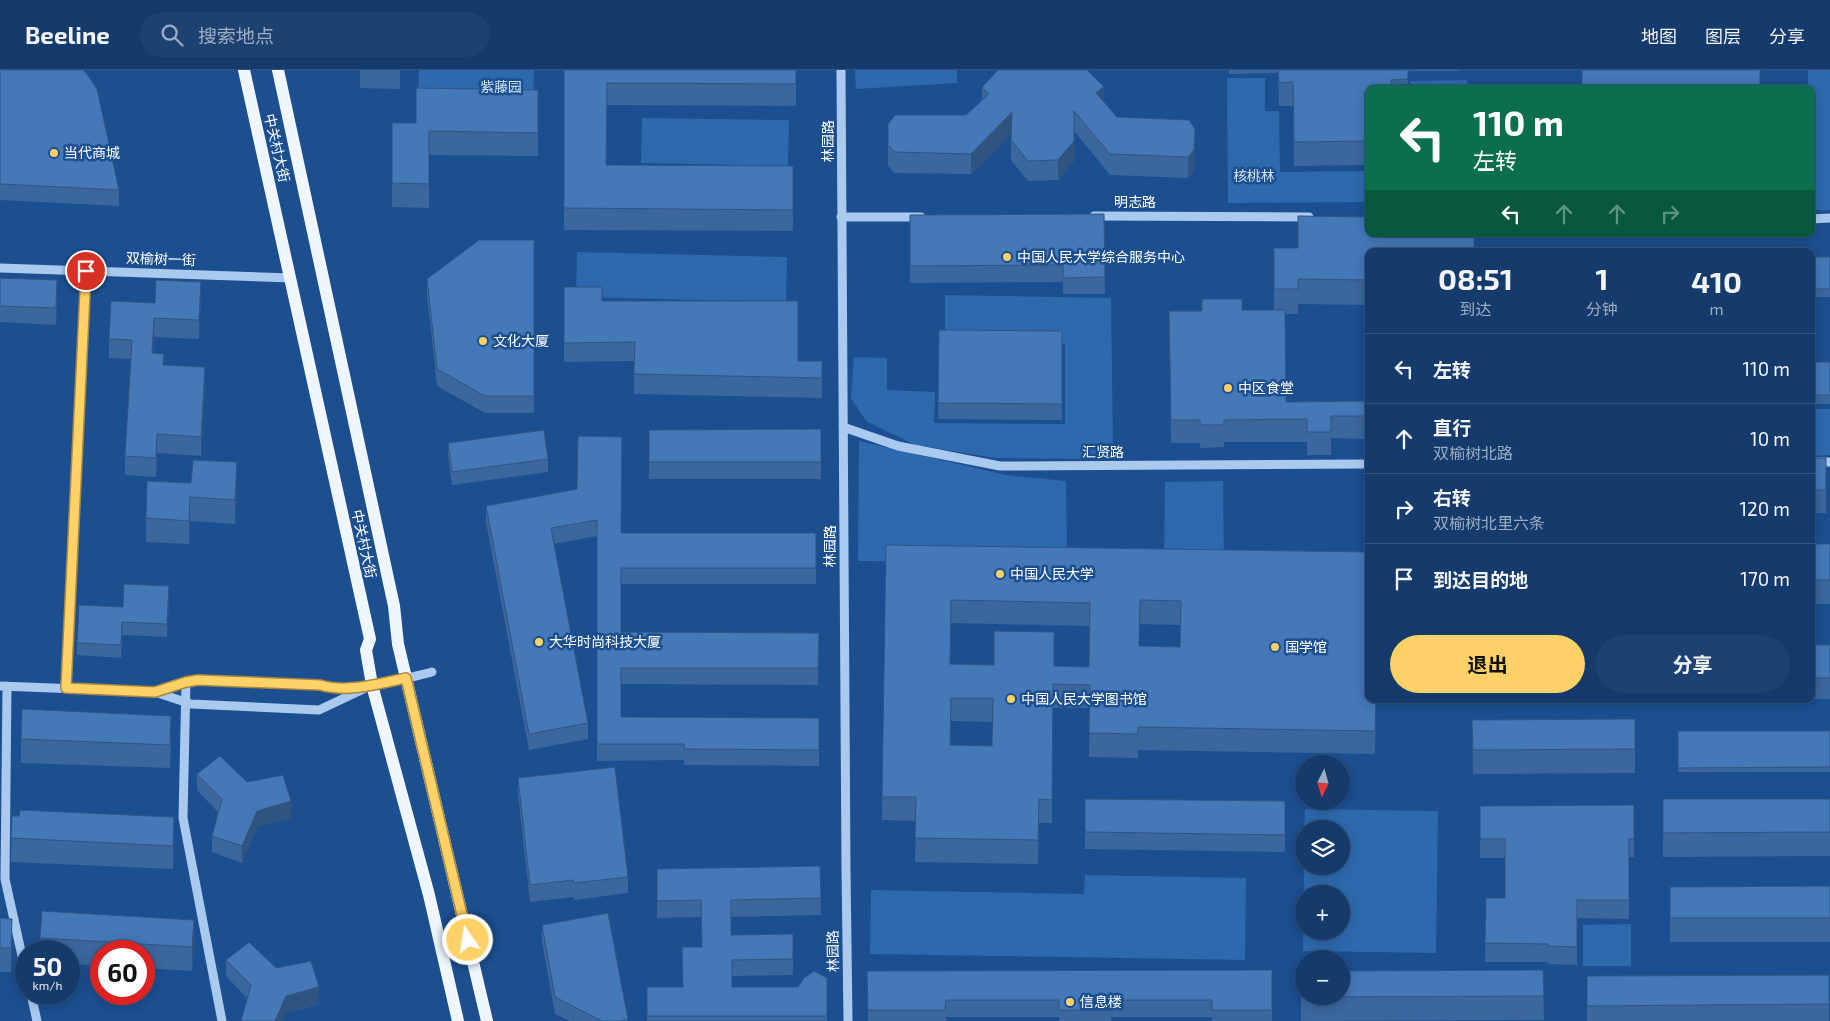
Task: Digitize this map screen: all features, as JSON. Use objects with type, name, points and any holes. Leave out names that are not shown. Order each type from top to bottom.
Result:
[{"type":"main road","name":"中关村大街","points":[[244,70],[370,639],[366,650],[372,685],[429,894],[458,1021]]},
{"type":"main road","name":"中关村大街","points":[[278,70],[394,606],[398,644],[487,1021]]},
{"type":"street","name":"林园路","points":[[841,70],[848,1021]]},
{"type":"street","name":"明志路","points":[[1089,216],[1320,217]]},
{"type":"street","points":[[842,217],[931,217]]},
{"type":"street","points":[[1815,219],[1830,218]]},
{"type":"street","name":"双榆树一街","points":[[0,268],[291,278]]},
{"type":"street","points":[[66,688],[86,271]]},
{"type":"street","name":"汇贤路","points":[[843,427],[898,446],[1000,466],[1365,464]]},
{"type":"street","points":[[1815,462],[1830,462]]},
{"type":"street","points":[[155,692],[198,680],[320,685],[344,688],[372,685],[432,672]]},
{"type":"street","points":[[186,682],[183,818],[222,1021]]},
{"type":"street","points":[[19,940],[5,878],[4,686],[155,692],[191,704],[319,710],[372,685]]},
{"type":"street","points":[[33,1005],[37,1021]]},
{"type":"green space","name":"紫藤园","points":[[419,70],[534,70],[533,104],[418,102]]},
{"type":"green space","points":[[855,70],[957,70],[957,83],[856,89]]},
{"type":"green space","points":[[1808,70],[1830,70],[1830,210],[1815,210],[1815,85],[1808,85]]},
{"type":"green space","name":"核桃林","points":[[1227,78],[1265,78],[1265,111],[1279,111],[1280,172],[1365,171],[1365,202],[1228,203]]},
{"type":"green space","points":[[1467,80],[1468,85],[1410,85],[1410,81]]},
{"type":"green space","points":[[642,118],[789,120],[788,166],[641,163]]},
{"type":"green space","points":[[577,252],[787,257],[786,302],[576,297]]},
{"type":"green space","points":[[945,295],[1111,298],[1113,446],[1082,459],[996,458],[915,445],[866,421],[851,398],[854,357],[887,358],[887,390],[935,392],[934,423],[1065,424],[1065,344],[945,342]]},
{"type":"green space","points":[[1815,409],[1830,409],[1830,455],[1815,456]]},
{"type":"green space","points":[[859,441],[1006,475],[1066,481],[1067,563],[858,561]]},
{"type":"green space","points":[[1223,481],[1224,566],[1164,565],[1165,482]]},
{"type":"green space","points":[[1305,810],[1438,811],[1436,953],[1303,950],[1303,940],[1350,940],[1350,885],[1304,885],[1304,875],[1350,875],[1350,820],[1304,820]]},
{"type":"green space","points":[[1085,875],[1246,878],[1245,960],[870,954],[871,890],[1084,894]]},
{"type":"green space","points":[[1631,924],[1631,966],[1583,966],[1583,925]]},
{"type":"building","name":"当代商城","points":[[0,70],[83,70],[87,74],[97,89],[119,190],[0,184]]},
{"type":"building","points":[[564,70],[796,70],[796,84],[607,83],[606,165],[793,166],[793,210],[564,208]]},
{"type":"building","points":[[998,70],[1087,70],[1104,87],[1096,93],[1117,117],[1189,120],[1195,129],[1194,150],[1188,157],[1110,154],[1074,111],[1074,141],[1058,160],[1028,161],[1011,140],[1012,112],[971,154],[894,152],[888,145],[888,124],[895,115],[966,115],[989,94],[982,87]]},
{"type":"building","points":[[1278,70],[1408,70],[1408,79],[1391,80],[1391,85],[1365,85],[1365,141],[1294,142],[1293,82],[1279,83]]},
{"type":"building","points":[[1582,70],[1760,70],[1760,85],[1582,85]]},
{"type":"building","points":[[416,88],[538,90],[538,133],[429,131],[429,184],[392,183],[392,123],[416,123]]},
{"type":"building","name":"中国人民大学综合服务中心","points":[[1104,214],[1105,277],[1063,278],[1063,265],[910,266],[910,215]]},
{"type":"building","points":[[1298,216],[1365,217],[1365,237],[1474,237],[1474,248],[1365,248],[1365,280],[1298,279],[1298,289],[1274,289],[1274,248],[1298,248]]},
{"type":"building","name":"文化大厦","points":[[479,240],[534,240],[534,396],[485,396],[437,369],[427,279]]},
{"type":"building","points":[[1815,257],[1830,257],[1830,289],[1815,289]]},
{"type":"building","points":[[0,278],[57,280],[56,308],[0,306]]},
{"type":"building","points":[[156,280],[201,282],[199,320],[154,318],[152,353],[164,354],[163,365],[205,367],[201,437],[157,434],[156,458],[125,456],[132,340],[109,339],[111,301],[155,303]]},
{"type":"building","points":[[564,287],[602,287],[602,301],[798,301],[798,361],[822,361],[822,378],[634,374],[635,342],[564,343]]},
{"type":"building","name":"中区食堂","points":[[1202,299],[1242,299],[1242,310],[1285,310],[1286,402],[1365,401],[1365,416],[1331,416],[1331,432],[1307,432],[1307,419],[1224,420],[1224,425],[1200,425],[1200,420],[1171,420],[1169,311],[1202,311]]},
{"type":"building","points":[[939,330],[1062,331],[1062,404],[938,403]]},
{"type":"building","points":[[1815,362],[1830,362],[1830,395],[1815,395]]},
{"type":"building","points":[[821,429],[821,462],[649,462],[649,430]]},
{"type":"building","points":[[544,430],[548,459],[452,472],[448,443]]},
{"type":"building","points":[[578,436],[622,437],[621,533],[816,533],[816,568],[621,568],[621,632],[819,633],[818,668],[621,668],[621,717],[819,718],[819,750],[684,749],[684,744],[597,744],[597,520],[551,528],[588,723],[529,734],[486,506],[577,489]]},
{"type":"building","points":[[1815,458],[1826,458],[1826,490],[1815,490]]},
{"type":"building","points":[[193,460],[237,462],[235,500],[190,497],[189,521],[146,518],[147,481],[191,483]]},
{"type":"building","points":[[1815,544],[1830,544],[1830,580],[1815,580]]},
{"type":"building","points":[[886,545],[1365,552],[1365,703],[1376,703],[1375,731],[1138,727],[1138,734],[1089,733],[1090,685],[1053,684],[1052,800],[1039,799],[1038,840],[915,838],[916,797],[882,797]],"holes":[[[951,600],[1090,603],[1089,667],[1054,666],[1054,632],[994,631],[994,665],[950,664]],[[1140,600],[1181,601],[1180,647],[1139,646]],[[951,698],[993,698],[992,746],[950,745]]]},
{"type":"building","points":[[124,584],[169,586],[167,624],[122,622],[121,645],[77,643],[79,605],[123,607]]},
{"type":"building","points":[[1815,645],[1830,645],[1830,678],[1815,678]]},
{"type":"building","points":[[22,709],[171,716],[170,745],[21,739]]},
{"type":"building","points":[[1635,719],[1635,749],[1473,750],[1472,720]]},
{"type":"building","points":[[1678,731],[1830,731],[1830,767],[1678,768]]},
{"type":"building","points":[[220,756],[247,782],[283,775],[291,801],[257,811],[242,846],[212,836],[222,799],[197,774]]},
{"type":"building","points":[[615,767],[628,877],[574,883],[573,880],[530,885],[518,778]]},
{"type":"building","points":[[1085,799],[1285,801],[1285,835],[1085,832]]},
{"type":"building","points":[[1663,799],[1830,799],[1830,832],[1663,833]]},
{"type":"building","points":[[1634,805],[1634,839],[1629,839],[1629,900],[1577,900],[1577,947],[1548,946],[1548,944],[1485,943],[1486,898],[1505,898],[1505,839],[1480,839],[1480,806]]},
{"type":"building","points":[[20,810],[174,817],[173,846],[11,838],[12,816],[19,816]]},
{"type":"building","points":[[820,866],[821,898],[731,900],[731,935],[793,934],[793,959],[732,960],[732,987],[798,987],[804,978],[814,971],[827,978],[827,1016],[647,1016],[647,987],[683,987],[682,947],[702,947],[701,900],[657,901],[657,869]]},
{"type":"building","points":[[1830,886],[1830,918],[1670,918],[1670,887]]},
{"type":"building","points":[[42,911],[194,920],[192,947],[155,945],[155,940],[90,941],[40,938]]},
{"type":"building","points":[[608,913],[628,1019],[620,1021],[602,1021],[555,997],[542,925]]},
{"type":"building","points":[[0,918],[12,919],[11,948],[0,948]]},
{"type":"building","points":[[249,942],[276,968],[311,961],[319,987],[286,996],[275,1021],[241,1021],[251,985],[226,960]]},
{"type":"building","points":[[1272,970],[1272,1010],[1212,1010],[1212,1000],[1111,1000],[1111,1010],[1059,1010],[1059,1000],[946,1000],[945,1010],[868,1010],[867,971]]},
{"type":"building","points":[[1543,970],[1544,996],[1350,997],[1350,971]]},
{"type":"building","points":[[1829,975],[1829,1004],[1587,1006],[1587,976]]},
{"type":"place","name":"当代商城","points":[[54,153]]},
{"type":"place","name":"中国人民大学综合服务中心","points":[[1007,257]]},
{"type":"place","name":"文化大厦","points":[[483,341]]},
{"type":"place","name":"中区食堂","points":[[1228,388]]},
{"type":"place","name":"中国人民大学","points":[[1000,574]]},
{"type":"place","name":"大华时尚科技大厦","points":[[539,642]]},
{"type":"place","name":"国学馆","points":[[1275,647]]},
{"type":"place","name":"中国人民大学图书馆","points":[[1011,699]]},
{"type":"place","name":"信息楼","points":[[1070,1002]]},
{"type":"route","points":[[86,271],[66,688],[155,692],[198,680],[320,685],[344,688],[406,678],[468,940]]}]
